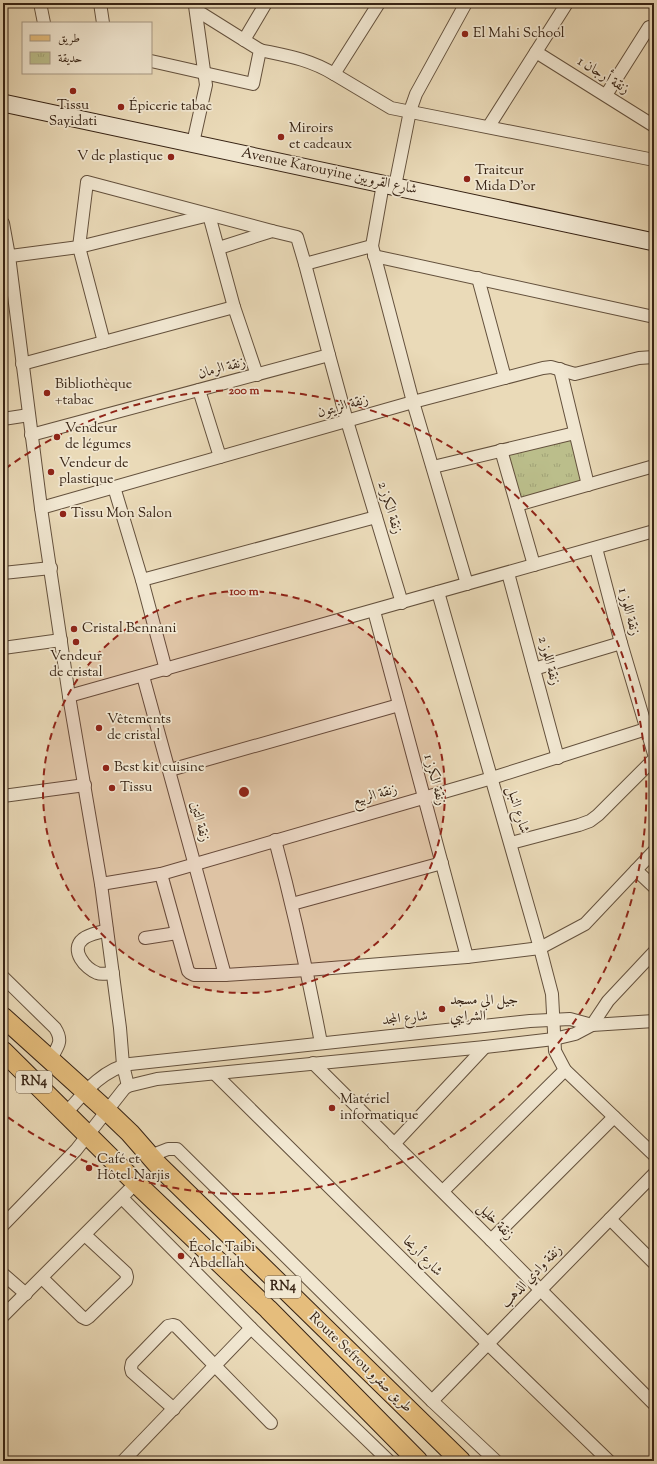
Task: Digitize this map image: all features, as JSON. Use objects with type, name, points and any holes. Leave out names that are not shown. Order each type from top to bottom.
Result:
[{"type":"main road","name":"RN4","points":[[3,1017],[107,1111]]},
{"type":"main road","name":"RN4","points":[[3,1051],[89,1135]]},
{"type":"main road","name":"Route Sefrou طريق صفرو","points":[[107,1111],[130,1133],[150,1156],[461,1461]]},
{"type":"main road","name":"Route Sefrou طريق صفرو","points":[[89,1135],[136,1184],[268,1309],[418,1461]]},
{"type":"street","points":[[40,3],[44,22]]},
{"type":"street","points":[[100,3],[103,22]]},
{"type":"street","points":[[244,40],[266,3]]},
{"type":"street","points":[[334,74],[379,3]]},
{"type":"street","points":[[466,3],[419,87],[410,111],[389,185],[373,251],[413,402],[467,584]]},
{"type":"street","points":[[489,126],[567,3]]},
{"type":"street","points":[[195,7],[260,50],[305,60],[320,65],[391,108],[489,126],[654,160]]},
{"type":"street","points":[[193,143],[206,85],[195,7]]},
{"type":"street","points":[[606,95],[652,25]]},
{"type":"street","points":[[152,61],[253,84],[260,50]]},
{"type":"street","name":"زنقة أرجان 1","points":[[536,52],[654,126]]},
{"type":"street","name":"Avenue Karouyine شارع القرويين","points":[[3,103],[654,242]]},
{"type":"street","points":[[104,342],[79,247],[87,182],[297,237],[329,355]]},
{"type":"street","points":[[6,256],[79,247],[209,215]]},
{"type":"street","points":[[209,215],[234,306],[256,375]]},
{"type":"street","points":[[3,223],[6,256],[41,508],[69,696],[101,884],[120,1028],[123,1065],[128,1086]]},
{"type":"street","points":[[219,248],[272,231]]},
{"type":"street","points":[[304,264],[373,251],[478,278],[654,317]]},
{"type":"street","points":[[478,278],[505,378]]},
{"type":"street","points":[[22,364],[234,306]]},
{"type":"street","name":"زنقة الرمان","points":[[31,435],[329,355]]},
{"type":"street","name":"زنقة الكرز 2","points":[[329,355],[347,421],[402,603]]},
{"type":"street","name":"زنقة الزيتون","points":[[41,508],[413,402],[543,368],[551,367],[575,374],[639,358],[654,357]]},
{"type":"street","points":[[560,369],[588,485]]},
{"type":"street","points":[[199,390],[220,457]]},
{"type":"street","points":[[3,419],[29,415]]},
{"type":"street","points":[[433,467],[575,433]]},
{"type":"street","points":[[501,450],[534,566]]},
{"type":"street","points":[[517,505],[654,466]]},
{"type":"street","points":[[114,487],[142,580],[166,670]]},
{"type":"street","points":[[142,580],[376,517]]},
{"type":"street","points":[[69,696],[166,670],[654,531]]},
{"type":"street","name":"زنقة اللوز 1","points":[[596,548],[621,643],[650,727],[654,754]]},
{"type":"street","points":[[3,574],[51,568]]},
{"type":"street","name":"زنقة اللوز 2","points":[[508,573],[558,758]]},
{"type":"street","name":"شارع النبل","points":[[438,592],[511,843],[552,994],[555,1051],[565,1070],[654,1155]]},
{"type":"street","name":"زنقة الكرز 1","points":[[374,611],[467,957]]},
{"type":"street","points":[[3,648],[61,640]]},
{"type":"street","points":[[534,669],[621,643]]},
{"type":"street","name":"زنقة التين","points":[[143,676],[225,975]]},
{"type":"street","points":[[170,770],[399,704]]},
{"type":"street","name":"زنقة الربيع","points":[[101,884],[161,874],[492,778],[558,758],[650,727]]},
{"type":"street","points":[[511,843],[590,821],[598,815],[654,759]]},
{"type":"street","points":[[3,796],[85,785]]},
{"type":"street","points":[[275,840],[292,904],[307,970],[321,1043]]},
{"type":"street","points":[[161,874],[187,968],[190,973],[194,975],[225,975],[467,957],[540,948],[585,924],[654,851]]},
{"type":"street","points":[[292,904],[442,864]]},
{"type":"street","points":[[636,870],[654,887]]},
{"type":"street","points":[[107,930],[84,938],[79,944],[79,955],[82,962],[97,973],[113,973]]},
{"type":"street","points":[[145,938],[177,933]]},
{"type":"street","points":[[592,1025],[608,1001],[654,952]]},
{"type":"street","points":[[3,977],[55,1028],[59,1034],[60,1041],[50,1060]]},
{"type":"street","name":"شارع المجد","points":[[66,1113],[85,1092],[111,1071],[123,1065],[321,1043],[553,1020],[570,1019],[592,1025]]},
{"type":"street","points":[[3,1225],[76,1150],[124,1089],[128,1086],[157,1079],[554,1040],[574,1034],[592,1025],[654,1022]]},
{"type":"street","points":[[394,1144],[485,1047]]},
{"type":"street","name":"زنقة خليل","points":[[313,1063],[443,1191],[654,1404]]},
{"type":"street","points":[[443,1191],[565,1070]]},
{"type":"street","name":"شارع أريحا","points":[[215,1074],[488,1344],[609,1461]]},
{"type":"street","points":[[491,1240],[614,1117]]},
{"type":"street","points":[[150,1156],[168,1149],[177,1149],[432,1401],[496,1461]]},
{"type":"street","name":"زنقة وادي الذهب","points":[[432,1401],[654,1174]]},
{"type":"street","points":[[3,1316],[136,1184]]},
{"type":"street","points":[[122,1198],[385,1460]]},
{"type":"street","points":[[610,1219],[654,1262]]},
{"type":"street","points":[[42,1278],[82,1317],[86,1319],[126,1281],[126,1273],[85,1235]]},
{"type":"street","points":[[3,1274],[26,1294]]},
{"type":"street","points":[[174,1409],[132,1372],[131,1368],[132,1363],[168,1326],[173,1325],[176,1326],[216,1365],[271,1423]]},
{"type":"street","points":[[127,1460],[251,1328]]},
{"type":"green space","points":[[574,434],[587,485],[520,503],[505,450]]},
{"type":"place","name":"El Mahi School","points":[[465,34]]},
{"type":"place","name":"Tissu Sayidati","points":[[73,91]]},
{"type":"place","name":"Épicerie tabac","points":[[121,107]]},
{"type":"place","name":"Miroirs et cadeaux","points":[[281,137]]},
{"type":"place","name":"V de plastique","points":[[171,157]]},
{"type":"place","name":"Traiteur Mida D'or","points":[[467,179]]},
{"type":"place","name":"Bibliothèque +tabac","points":[[47,393]]},
{"type":"place","name":"Vendeur de légumes","points":[[57,437]]},
{"type":"place","name":"Vendeur de plastique","points":[[51,472]]},
{"type":"place","name":"Tissu Mon Salon","points":[[63,514]]},
{"type":"place","name":"Cristal Bennani","points":[[74,629]]},
{"type":"place","name":"Vendeur de cristal","points":[[76,642]]},
{"type":"place","name":"Vêtements de cristal","points":[[99,728]]},
{"type":"place","name":"Best kit cuisine","points":[[106,768]]},
{"type":"place","name":"Tissu","points":[[112,788]]},
{"type":"place","name":"جيل الي مسجد الشرايبي","points":[[442,1009]]},
{"type":"place","name":"Matériel informatique","points":[[332,1108]]},
{"type":"place","name":"Café et Hôtel Narjis","points":[[89,1168]]},
{"type":"place","name":"École Taibi Abdellah","points":[[181,1256]]}]
